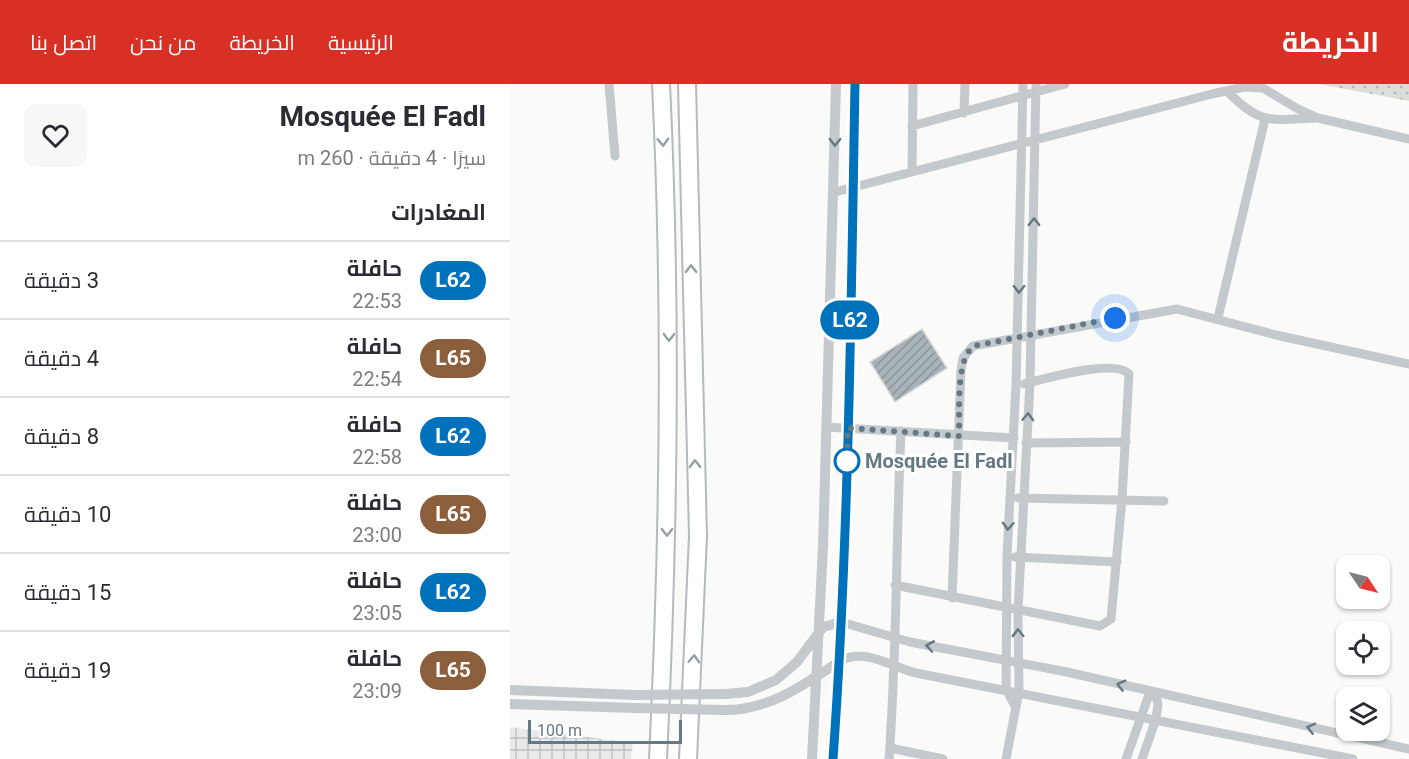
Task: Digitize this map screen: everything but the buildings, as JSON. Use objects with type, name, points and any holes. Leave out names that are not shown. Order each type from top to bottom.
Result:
[{"type":"highway","points":[[658,759],[666,597],[669,442],[668,274],[661,84]]},
{"type":"highway","points":[[687,84],[698,536],[688,759]]},
{"type":"street","points":[[609,84],[615,156]]},
{"type":"street","points":[[812,759],[819,632],[835,192],[836,84]]},
{"type":"street","points":[[833,759],[842,622],[855,84]]},
{"type":"street","points":[[912,84],[912,171]]},
{"type":"street","points":[[964,113],[965,84]]},
{"type":"street","points":[[1016,708],[1006,689],[1005,660],[1007,555],[1018,336],[1023,84]]},
{"type":"street","points":[[912,126],[1023,97],[1036,88],[1065,84]]},
{"type":"street","points":[[835,192],[1036,138],[1227,91],[1238,86],[1263,88],[1298,110],[1318,118],[1409,139]]},
{"type":"street","points":[[1006,759],[1019,691],[1018,612],[1022,498],[1030,382],[1036,88]]},
{"type":"street","points":[[1227,91],[1245,109],[1265,119],[1318,118]]},
{"type":"street","points":[[1218,318],[1265,119]]},
{"type":"street","points":[[952,598],[961,370],[966,353],[980,344],[1163,309],[1182,309],[1276,335],[1409,364]]},
{"type":"street","points":[[895,585],[1018,612],[1105,626],[1113,614],[1130,377],[1125,369],[1079,371],[1016,385]]},
{"type":"street","points":[[826,427],[1014,438]]},
{"type":"street","points":[[889,759],[895,667],[895,585],[902,431]]},
{"type":"street","points":[[1026,443],[1126,442]]},
{"type":"street","points":[[1010,498],[1164,501]]},
{"type":"street","points":[[1007,555],[1117,562]]},
{"type":"street","points":[[510,690],[636,695],[748,692],[776,680],[797,662],[819,632],[829,623],[842,622],[896,639],[1005,660],[1409,749]]},
{"type":"street","points":[[510,704],[723,710],[756,708],[856,654],[895,667],[1353,759]]},
{"type":"street","points":[[1126,759],[1150,692]]},
{"type":"street","points":[[1142,759],[1156,719],[1158,704],[1156,697],[1150,692]]},
{"type":"street","points":[[890,748],[944,759]]},
{"type":"shaded area","points":[[1319,84],[1409,84],[1409,101]]},
{"type":"shaded area","points":[[510,727],[633,743],[631,759],[510,759]]},
{"type":"bus line","name":"L62","points":[[833,759],[840,661],[847,470],[855,84]]},
{"type":"place","name":"Mosquée El Fadl","points":[[847,461]]},
{"type":"route","points":[[847,461],[847,470],[848,428],[959,436],[963,358],[974,346],[1115,318]]}]
